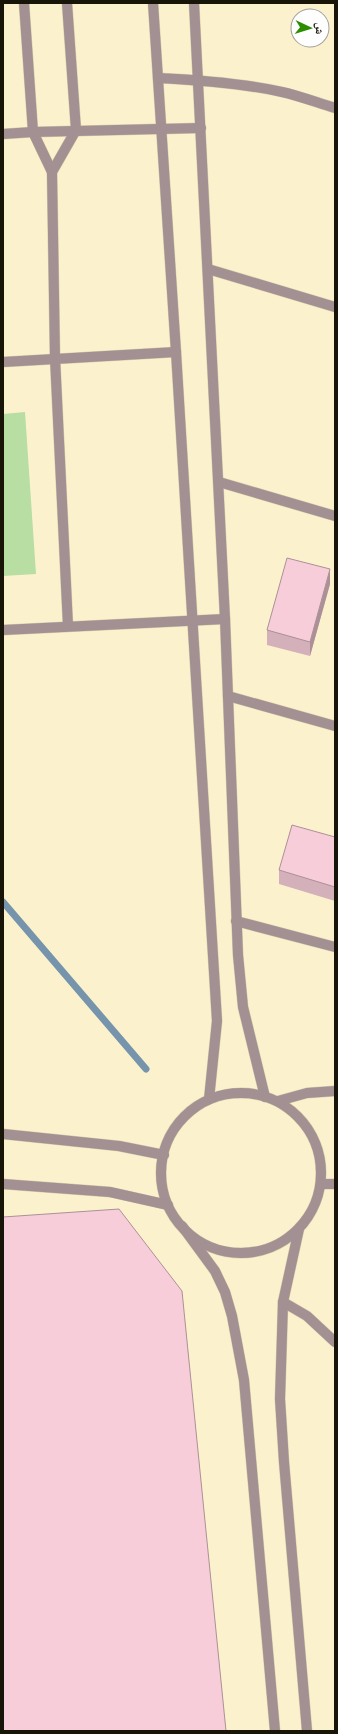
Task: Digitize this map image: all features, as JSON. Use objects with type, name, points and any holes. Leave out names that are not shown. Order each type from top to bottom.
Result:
[{"type":"street","points":[[24,3],[34,132],[52,172],[54,358],[68,626]]},
{"type":"street","points":[[52,172],[76,130],[68,3]]},
{"type":"street","points":[[153,3],[218,1021],[209,1099]]},
{"type":"street","points":[[194,3],[219,482],[236,921],[243,1006],[266,1097]]},
{"type":"street","points":[[158,78],[198,80],[282,92],[335,108]]},
{"type":"street","points":[[3,134],[76,130],[161,130],[201,128]]},
{"type":"street","points":[[208,269],[335,307]]},
{"type":"street","points":[[3,362],[176,352]]},
{"type":"street","points":[[219,482],[335,516]]},
{"type":"street","points":[[3,630],[225,618]]},
{"type":"street","points":[[228,696],[335,726]]},
{"type":"street","points":[[236,921],[335,947]]},
{"type":"street","points":[[278,1101],[308,1093],[335,1091]]},
{"type":"street","points":[[182,1226],[202,1243],[227,1252],[253,1252],[278,1244],[299,1229],[313,1208],[321,1184],[320,1160],[312,1136],[298,1116],[278,1101],[256,1093],[232,1093],[209,1099],[189,1112],[173,1131],[164,1155],[162,1180],[168,1205],[182,1226],[215,1271],[225,1292],[232,1316],[244,1380],[275,1731]]},
{"type":"street","points":[[3,1134],[119,1146],[164,1155]]},
{"type":"street","points":[[3,1184],[110,1192],[168,1205]]},
{"type":"street","points":[[321,1184],[335,1184]]},
{"type":"street","points":[[299,1229],[283,1302],[280,1400],[307,1731]]},
{"type":"street","points":[[283,1302],[308,1316],[335,1342]]},
{"type":"green space","points":[[25,412],[36,574],[3,576],[3,414]]},
{"type":"building","points":[[287,558],[330,569],[310,642],[267,630]]},
{"type":"building","points":[[292,825],[335,837],[335,887],[279,870]]},
{"type":"building","points":[[119,1209],[182,1291],[226,1731],[3,1731],[3,1217]]},
{"type":"waterway","points":[[3,902],[146,1069]]}]
